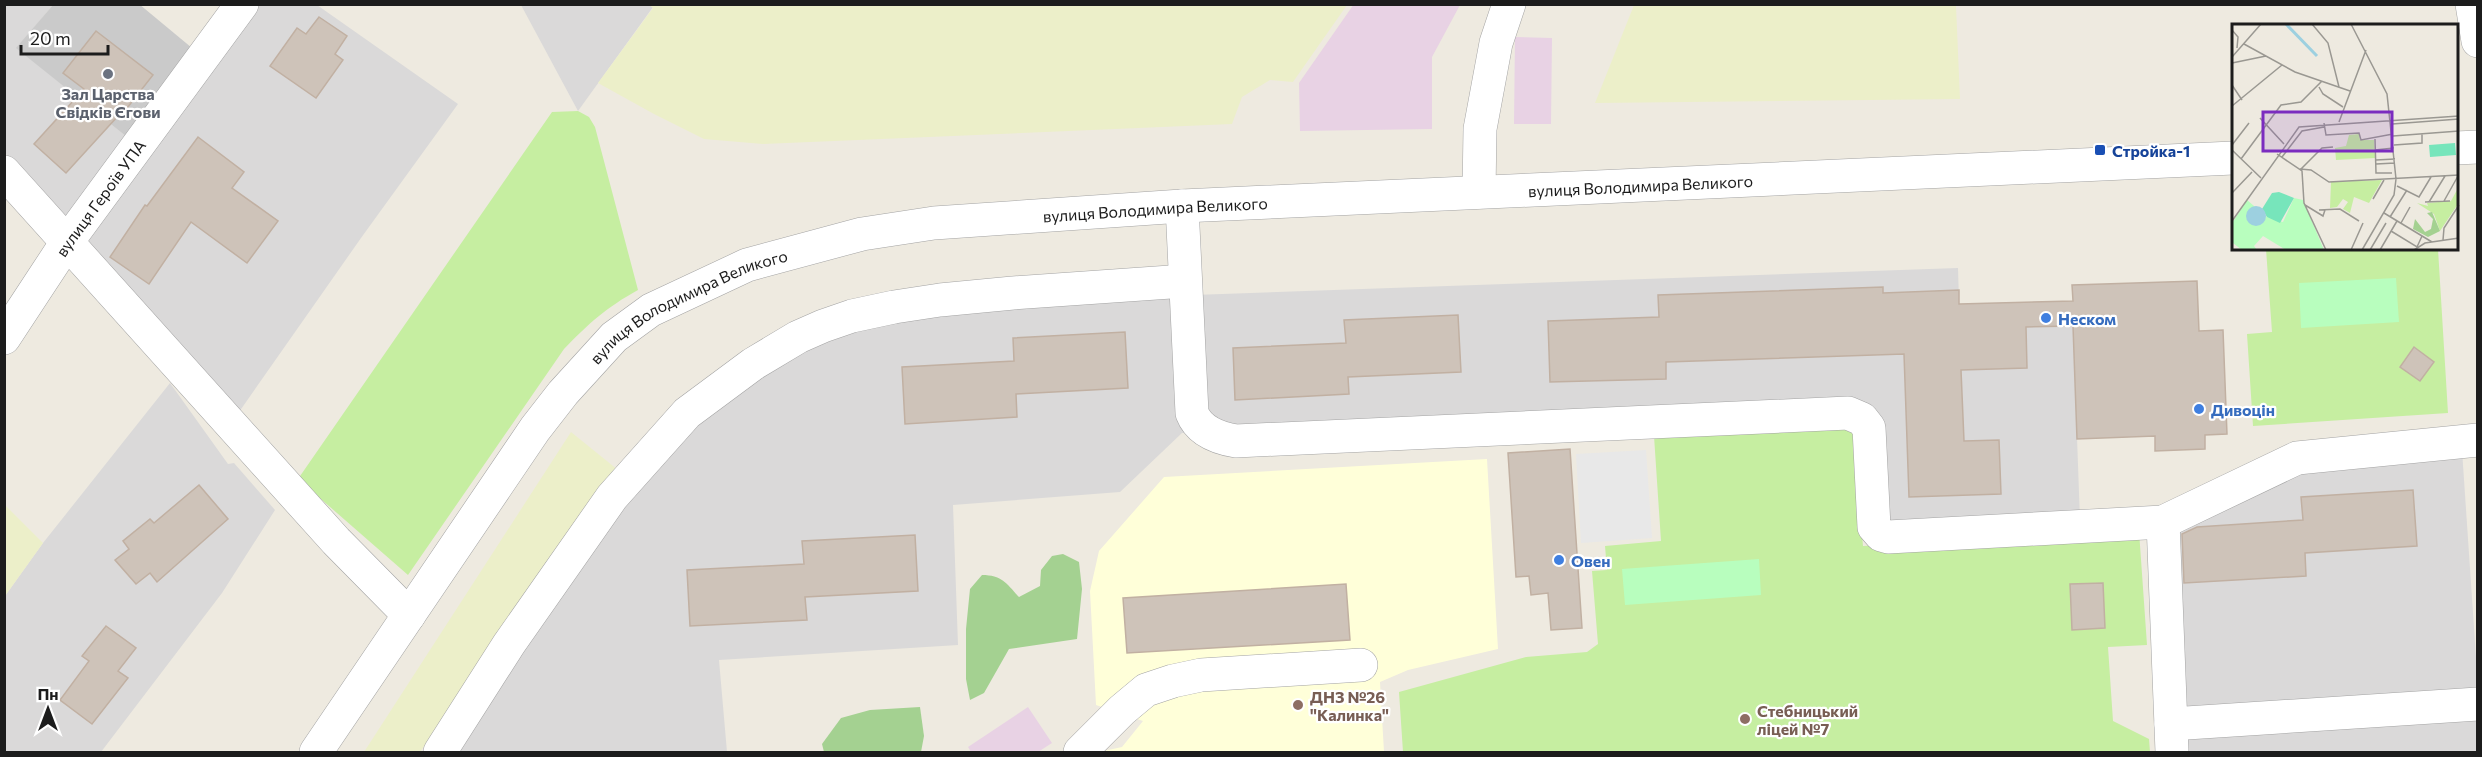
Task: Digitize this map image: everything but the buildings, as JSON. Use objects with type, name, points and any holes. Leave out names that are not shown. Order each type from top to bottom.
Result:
[{"type":"street","name":"вулиця Героїв УПА","points":[[4,338],[68,242],[242,4]]},
{"type":"street","points":[[1479,192],[1480,129],[1496,43],[1509,4]]},
{"type":"street","points":[[2472,4],[2478,41]]},
{"type":"street","points":[[2458,148],[2478,147]]},
{"type":"street","name":"вулиця Володимира Великого","points":[[316,753],[535,429],[563,393],[614,337],[651,310],[747,265],[862,234],[934,223],[1182,206],[2232,158]]},
{"type":"street","points":[[4,172],[336,541],[409,615]]},
{"type":"street","points":[[1182,206],[1192,413],[1195,421],[1223,439],[1236,441],[1848,413],[1862,419],[1869,428],[1874,527],[1888,537],[2163,522],[2297,458],[2478,440]]},
{"type":"street","points":[[440,753],[509,644],[612,497],[687,413],[753,364],[798,337],[823,326],[852,316],[894,307],[1002,294],[1185,281]]},
{"type":"street","points":[[2163,522],[2172,738],[2478,704]]},
{"type":"street","points":[[1080,753],[1146,690],[1173,681],[1201,675],[1361,665]]},
{"type":"shaded area","points":[[139,4],[192,48],[127,137],[16,48],[53,5]]},
{"type":"shaded area","points":[[649,4],[653,7],[578,111],[521,5]]},
{"type":"shaded area","points":[[1354,4],[1460,5],[1432,57],[1432,129],[1300,131],[1299,83]]},
{"type":"shaded area","points":[[5,5],[53,5],[17,48],[127,137],[66,221],[5,153]]},
{"type":"shaded area","points":[[259,5],[317,5],[458,104],[239,412],[85,241]]},
{"type":"shaded area","points":[[649,5],[1347,5],[1293,82],[1270,80],[1242,97],[1232,124],[763,144],[704,139],[598,83],[653,8]]},
{"type":"shaded area","points":[[1634,5],[1956,5],[1960,99],[1595,103]]},
{"type":"shaded area","points":[[1515,37],[1552,38],[1551,124],[1514,124]]},
{"type":"shaded area","points":[[1958,268],[1961,370],[2027,368],[2026,327],[2073,326],[2080,520],[1891,525],[1861,405],[1182,433],[1120,492],[953,505],[958,645],[719,660],[727,752],[456,752],[618,507],[694,423],[760,375],[827,338],[932,313],[1165,296]]},
{"type":"shaded area","points":[[170,383],[228,464],[234,463],[275,510],[222,593],[101,752],[5,752],[5,596],[43,543]]},
{"type":"shaded area","points":[[571,432],[618,470],[420,752],[364,752]]},
{"type":"shaded area","points":[[1646,450],[1652,538],[1581,543],[1576,454]]},
{"type":"shaded area","points":[[2462,450],[2477,672],[2477,752],[2181,752],[2171,525],[2302,465]]},
{"type":"shaded area","points":[[1487,459],[1498,649],[1408,670],[1380,682],[1384,752],[1099,752],[1122,747],[1143,721],[1096,705],[1090,591],[1099,551],[1164,477]]},
{"type":"shaded area","points":[[5,505],[43,543],[5,596]]},
{"type":"shaded area","points":[[1028,707],[1052,743],[1038,752],[971,752],[968,747]]},
{"type":"green space","points":[[578,111],[589,117],[595,127],[638,290],[598,317],[564,349],[408,575],[298,479],[552,112]]},
{"type":"green space","points":[[2266,250],[2438,250],[2448,413],[2253,426],[2247,334],[2272,332]]},
{"type":"green space","points":[[2396,278],[2399,322],[2301,328],[2299,283]]},
{"type":"green space","points":[[1852,424],[1863,546],[2139,531],[2147,645],[2108,647],[2113,721],[2149,739],[2150,752],[1403,752],[1399,692],[1526,657],[1587,652],[1598,644],[1592,571],[1607,570],[1605,546],[1661,541],[1654,436]]},
{"type":"green space","points":[[1063,554],[1079,562],[1082,589],[1077,639],[1009,649],[984,693],[970,700],[966,679],[966,629],[970,589],[982,575],[989,575],[1003,581],[1019,597],[1040,586],[1041,570],[1052,556]]},
{"type":"green space","points":[[1759,559],[1761,595],[1625,605],[1622,569]]},
{"type":"green space","points":[[920,707],[924,736],[921,752],[824,752],[822,744],[841,718],[870,710]]},
{"type":"place","name":"Зал Царства Свідків Єгови","points":[[108,74]]},
{"type":"place","name":"Стройка-1","points":[[2100,150]]},
{"type":"place","name":"Неском","points":[[2046,318]]},
{"type":"place","name":"Дивоцін","points":[[2199,409]]},
{"type":"place","name":"Овен","points":[[1559,560]]},
{"type":"place","name":"ДНЗ №26 \"Калинка\"","points":[[1298,705]]},
{"type":"place","name":"Стебницький ліцей №7","points":[[1745,719]]}]
